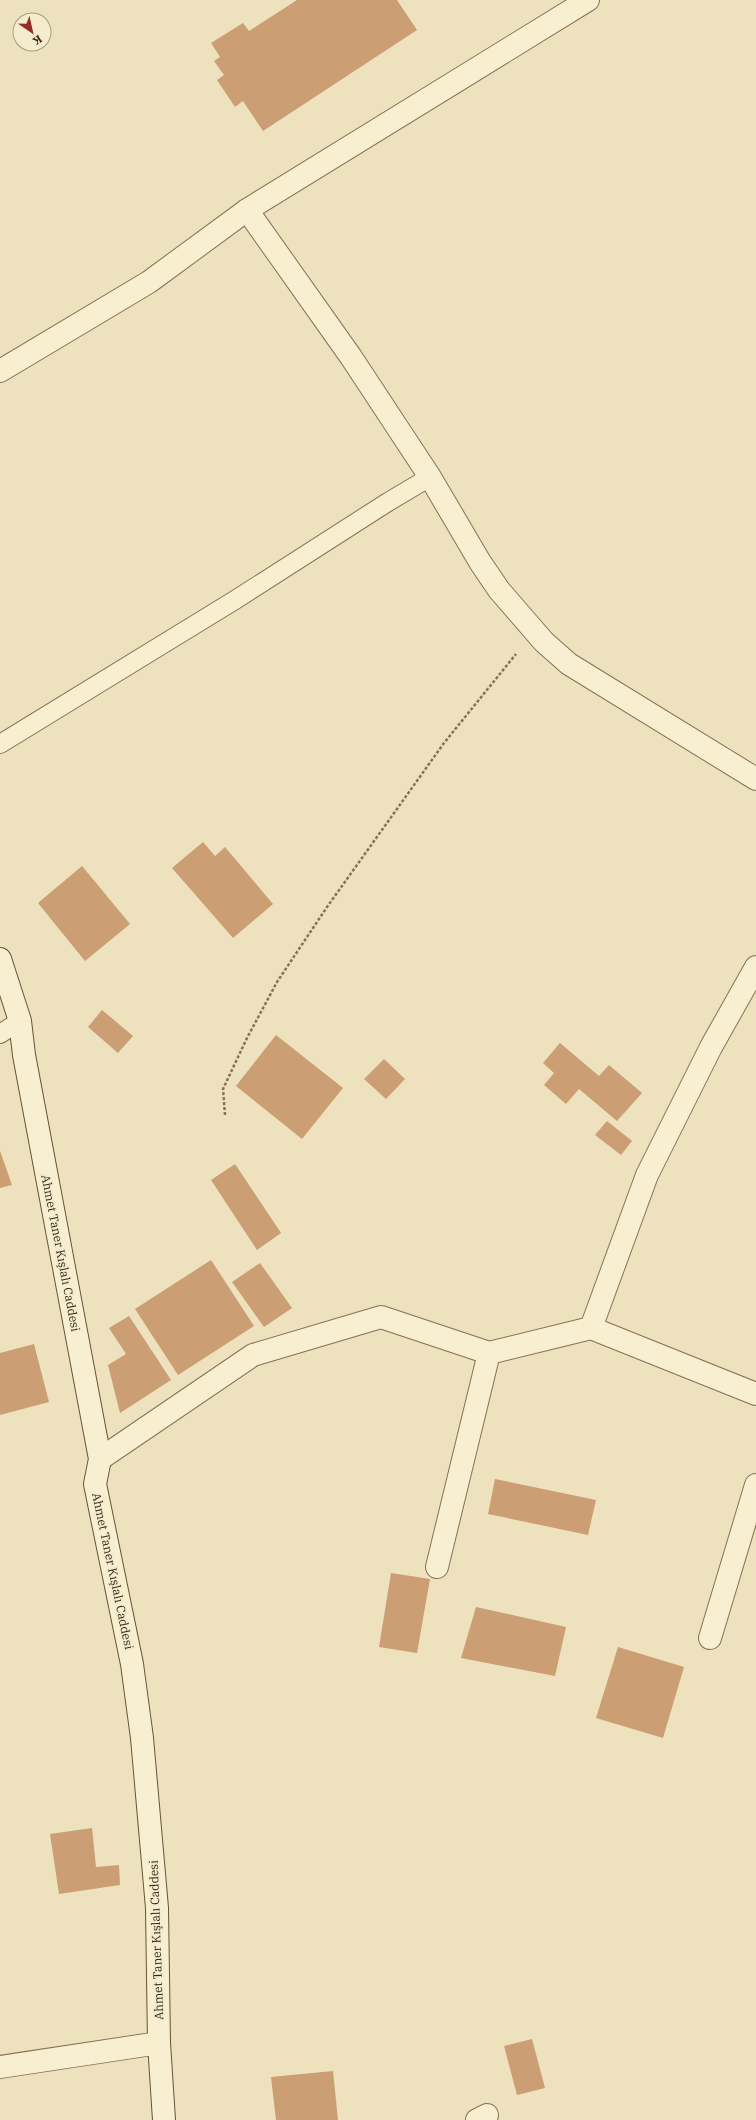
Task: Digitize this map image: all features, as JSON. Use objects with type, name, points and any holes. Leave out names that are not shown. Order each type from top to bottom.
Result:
[{"type":"street","points":[[0,371],[149,282],[247,210],[588,0]]},
{"type":"street","points":[[247,210],[350,356],[430,477],[480,562],[499,590],[534,631],[569,664],[756,779]]},
{"type":"street","name":"Ahmet Taner Kışlalı Caddesi","points":[[0,959],[20,1021],[24,1055],[100,1459],[95,1484],[131,1656],[142,1738],[157,1908],[159,2043],[164,2120]]},
{"type":"street","points":[[591,1328],[646,1175],[710,1046],[756,967]]},
{"type":"street","points":[[100,1459],[253,1355],[381,1317],[489,1353],[591,1328],[756,1394]]},
{"type":"street","points":[[437,1567],[489,1353]]},
{"type":"street","points":[[710,1638],[756,1486]]},
{"type":"street","points":[[0,2067],[159,2043]]},
{"type":"lane","points":[[0,744],[235,600],[381,506],[430,477]]},
{"type":"lane","points":[[0,1034],[20,1021]]},
{"type":"path","points":[[225,1115],[223,1089],[247,1038],[277,982],[327,907],[444,743],[534,631]]},
{"type":"building","points":[[297,0],[397,0],[417,30],[263,131],[243,101],[235,107],[217,80],[224,75],[214,61],[220,57],[211,43],[243,23],[249,31]]},
{"type":"building","points":[[203,842],[215,856],[225,847],[273,904],[233,938],[172,868]]},
{"type":"building","points":[[82,866],[130,924],[85,961],[38,903]]},
{"type":"building","points":[[102,1010],[133,1036],[118,1053],[88,1027]]},
{"type":"building","points":[[276,1035],[343,1088],[302,1139],[236,1086]]},
{"type":"building","points":[[560,1043],[599,1076],[609,1065],[642,1093],[617,1121],[579,1089],[566,1104],[544,1085],[554,1073],[543,1063]]},
{"type":"building","points":[[384,1059],[405,1079],[386,1099],[364,1079]]},
{"type":"building","points":[[607,1121],[632,1141],[621,1155],[595,1135]]},
{"type":"building","points":[[0,1151],[12,1185],[0,1188]]},
{"type":"building","points":[[235,1164],[281,1233],[257,1250],[211,1180]]},
{"type":"building","points":[[211,1260],[254,1326],[178,1375],[135,1309]]},
{"type":"building","points":[[260,1263],[292,1308],[264,1327],[232,1282]]},
{"type":"building","points":[[129,1316],[171,1380],[120,1413],[108,1365],[126,1354],[109,1328]]},
{"type":"building","points":[[34,1344],[49,1402],[0,1415],[0,1353]]},
{"type":"building","points":[[495,1479],[596,1500],[588,1535],[488,1514]]},
{"type":"building","points":[[391,1573],[430,1579],[417,1653],[379,1647]]},
{"type":"building","points":[[476,1607],[566,1627],[555,1676],[461,1658]]},
{"type":"building","points":[[618,1647],[684,1667],[663,1738],[596,1718]]},
{"type":"building","points":[[92,1828],[96,1867],[119,1865],[120,1885],[59,1894],[50,1834]]},
{"type":"building","points":[[532,2039],[545,2088],[517,2095],[504,2046]]},
{"type":"building","points":[[333,2071],[338,2120],[276,2120],[271,2077]]}]
